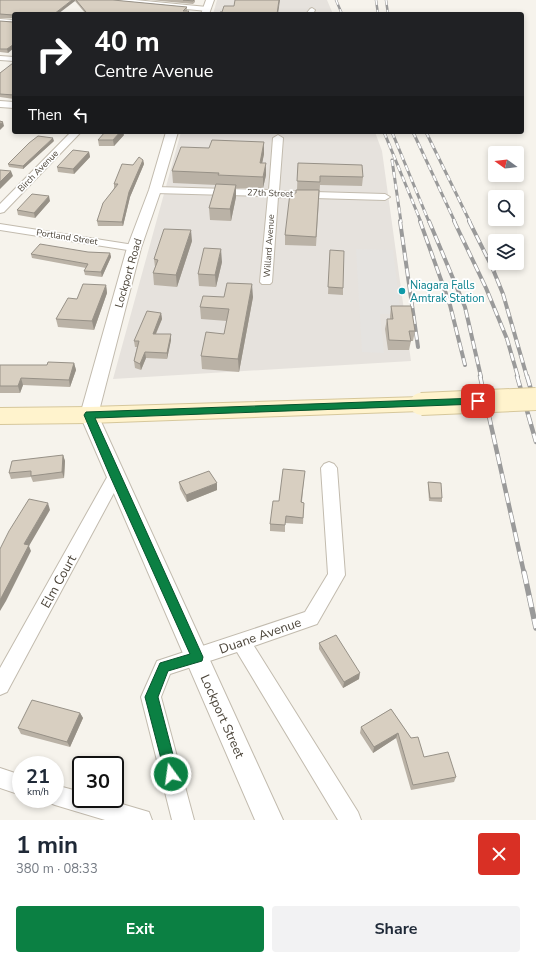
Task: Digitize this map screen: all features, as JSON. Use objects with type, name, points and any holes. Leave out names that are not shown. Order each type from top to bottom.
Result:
[{"type":"main road","points":[[0,416],[89,415],[536,399]]},
{"type":"street","points":[[114,0],[207,8]]},
{"type":"street","points":[[0,20],[12,22]]},
{"type":"street","points":[[0,58],[12,59]]},
{"type":"street","points":[[0,104],[12,105]]},
{"type":"street","name":"Birch Avenue","points":[[0,210],[74,134]]},
{"type":"street","name":"Lockport Road","points":[[89,415],[134,248],[155,190],[171,134]]},
{"type":"street","name":"Willard Avenue","points":[[266,282],[278,138]]},
{"type":"street","name":"27th Street","points":[[155,190],[385,197]]},
{"type":"street","name":"Portland Street","points":[[0,227],[134,248]]},
{"type":"street","name":"Lockport Street","points":[[89,415],[115,476],[198,657],[269,820]]},
{"type":"street","name":"Duane Avenue","points":[[182,820],[151,697],[164,667],[198,657],[311,618],[337,575],[329,468]]},
{"type":"street","name":"Elm Court","points":[[0,686],[115,476]]},
{"type":"street","points":[[241,642],[350,820]]},
{"type":"street","points":[[0,778],[12,782]]},
{"type":"street","points":[[64,798],[142,820]]},
{"type":"shaded area","points":[[217,0],[327,0],[332,12],[214,12]]},
{"type":"shaded area","points":[[180,134],[376,134],[382,151],[411,361],[113,379]]},
{"type":"shaded area","points":[[356,249],[393,250],[401,314],[380,314],[384,353],[362,352]]},
{"type":"building","points":[[0,0],[72,0],[57,12],[12,12],[12,15],[0,14]]},
{"type":"building","points":[[76,0],[113,0],[187,7],[183,11],[189,11],[188,12],[86,12]]},
{"type":"building","points":[[235,0],[279,0],[277,12],[222,12],[224,6],[234,6]]},
{"type":"building","points":[[0,21],[12,22],[12,45],[7,49],[0,49]]},
{"type":"building","points":[[12,64],[12,95],[0,94],[0,73]]},
{"type":"building","points":[[103,134],[118,134],[113,140],[98,140]]},
{"type":"building","points":[[38,136],[53,138],[23,166],[8,164],[29,143]]},
{"type":"building","points":[[212,140],[264,142],[260,163],[266,163],[263,177],[172,171],[181,147],[209,148]]},
{"type":"building","points":[[73,150],[89,152],[73,169],[57,167]]},
{"type":"building","points":[[139,157],[143,160],[129,192],[122,222],[97,221],[103,203],[118,184],[114,184],[122,164],[133,165]]},
{"type":"building","points":[[298,163],[362,165],[363,177],[320,176],[320,182],[297,181]]},
{"type":"building","points":[[0,170],[11,171],[0,182]]},
{"type":"building","points":[[216,184],[236,185],[230,209],[209,208]]},
{"type":"building","points":[[296,190],[319,190],[316,237],[285,235],[290,193],[296,193]]},
{"type":"building","points":[[32,194],[49,196],[34,213],[17,210]]},
{"type":"building","points":[[164,229],[191,230],[176,275],[153,273],[158,260],[154,259]]},
{"type":"building","points":[[40,244],[88,252],[110,253],[101,272],[84,271],[88,264],[31,254]]},
{"type":"building","points":[[204,248],[221,249],[215,275],[198,274]]},
{"type":"building","points":[[330,250],[344,251],[343,288],[328,287]]},
{"type":"building","points":[[227,283],[252,284],[238,359],[201,356],[206,332],[224,334],[229,309],[200,307],[203,296],[224,297]]},
{"type":"building","points":[[83,284],[106,285],[92,321],[56,319],[68,298],[77,299]]},
{"type":"building","points":[[391,306],[411,306],[415,331],[409,331],[411,341],[389,340],[387,319],[393,319]]},
{"type":"building","points":[[147,311],[161,313],[153,334],[171,334],[167,353],[145,352],[140,364],[134,361],[139,341],[134,341]]},
{"type":"building","points":[[48,362],[74,363],[69,380],[21,378],[18,386],[0,386],[0,365],[47,365]]},
{"type":"building","points":[[63,455],[62,472],[31,476],[31,471],[9,473],[12,461]]},
{"type":"building","points":[[283,469],[305,471],[301,502],[304,503],[303,518],[286,516],[285,525],[270,524],[273,501],[279,501]]},
{"type":"building","points":[[209,471],[217,483],[186,495],[179,482]]},
{"type":"building","points":[[428,482],[441,483],[442,498],[430,498]]},
{"type":"building","points":[[29,499],[48,503],[24,544],[29,545],[0,600],[0,549],[9,531]]},
{"type":"building","points":[[336,635],[360,673],[344,682],[319,643]]},
{"type":"building","points":[[32,700],[80,713],[67,742],[18,728]]},
{"type":"building","points":[[391,709],[411,738],[418,737],[424,757],[448,752],[456,777],[413,785],[398,733],[374,747],[361,727]]},
{"type":"railway","points":[[336,0],[341,12]]},
{"type":"railway","points":[[376,0],[378,12]]},
{"type":"railway","points":[[386,0],[388,12]]},
{"type":"railway","points":[[385,134],[421,222]]},
{"type":"railway","points":[[393,134],[429,222]]},
{"type":"railway","points":[[414,134],[455,222]]},
{"type":"railway","points":[[427,134],[470,222]]},
{"type":"railway","points":[[392,160],[401,222]]},
{"type":"railway","points":[[400,221],[418,347]]},
{"type":"railway","points":[[420,221],[450,305],[465,365]]},
{"type":"railway","points":[[429,221],[465,307],[481,377]]},
{"type":"railway","points":[[454,221],[486,288],[507,339],[518,377]]},
{"type":"railway","points":[[469,221],[492,267],[503,294],[527,377]]},
{"type":"railway","points":[[480,376],[524,573]]},
{"type":"railway","points":[[517,376],[536,442]]},
{"type":"railway","points":[[527,376],[536,407]]},
{"type":"railway","points":[[524,572],[536,628]]},
{"type":"place","name":"Niagara Falls Amtrak Station","points":[[402,291]]},
{"type":"route","points":[[171,774],[151,697],[164,667],[198,657],[115,476],[89,415],[478,401]]}]
